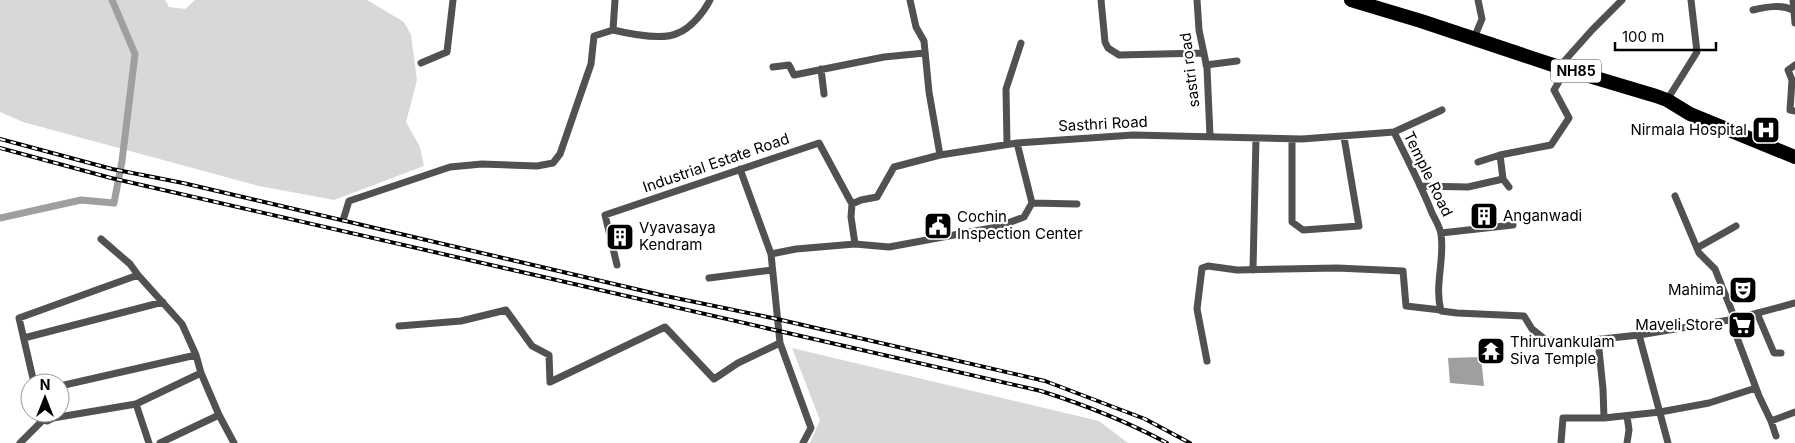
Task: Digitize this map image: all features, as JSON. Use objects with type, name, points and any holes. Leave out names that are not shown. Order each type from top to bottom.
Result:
[{"type":"highway","name":"NH85","points":[[1350,0],[1366,3],[1666,100],[1690,114],[1795,157]]},
{"type":"street","points":[[421,63],[447,52],[453,0]]},
{"type":"street","points":[[613,30],[616,0]]},
{"type":"street","points":[[344,218],[349,201],[450,167],[482,164],[537,166],[553,163],[560,154],[591,64],[594,36],[613,30],[641,36],[678,34],[690,25],[704,10],[710,0]]},
{"type":"street","points":[[910,0],[916,27],[924,41],[929,92],[940,155]]},
{"type":"street","points":[[1101,0],[1105,42],[1108,48],[1119,54],[1204,53]]},
{"type":"street","name":"sastri road","points":[[1197,0],[1199,30],[1206,65],[1210,136]]},
{"type":"street","points":[[1474,38],[1482,19],[1478,0]]},
{"type":"street","points":[[1478,162],[1500,155],[1551,145],[1569,118],[1554,90],[1563,67],[1592,30],[1624,0]]},
{"type":"street","points":[[1666,100],[1697,52],[1691,0]]},
{"type":"street","points":[[1793,0],[1795,24]]},
{"type":"street","points":[[1753,10],[1787,7],[1793,10]]},
{"type":"street","points":[[1007,144],[1006,89],[1021,43]]},
{"type":"street","points":[[773,67],[789,65],[794,75],[884,58],[925,53]]},
{"type":"street","points":[[1206,65],[1237,61]]},
{"type":"street","points":[[1795,65],[1788,70],[1792,80],[1790,110],[1795,111]]},
{"type":"street","points":[[821,69],[824,94]]},
{"type":"street","points":[[1394,132],[1442,110]]},
{"type":"street","name":"Temple Road","points":[[1210,136],[1292,139],[1344,137],[1394,132],[1441,233],[1442,251],[1438,288],[1440,310]]},
{"type":"street","name":"Sasthri Road","points":[[852,204],[877,197],[894,167],[940,155],[1016,143],[1133,135],[1210,136]]},
{"type":"street","points":[[1292,139],[1292,222],[1303,230],[1359,226],[1344,137]]},
{"type":"street","points":[[1253,270],[1256,138]]},
{"type":"street","name":"Industrial Estate Road","points":[[617,265],[605,215],[819,143],[852,204]]},
{"type":"street","points":[[771,254],[796,249],[855,244],[889,247],[997,227],[1024,217],[1032,203],[1016,143]]},
{"type":"street","points":[[1500,155],[1503,179],[1509,187]]},
{"type":"street","points":[[740,169],[771,254],[780,343],[811,428],[803,443]]},
{"type":"street","points":[[1420,186],[1468,187],[1503,179]]},
{"type":"street","points":[[1675,196],[1699,252],[1715,270],[1756,388],[1776,436]]},
{"type":"street","points":[[1032,203],[1077,204]]},
{"type":"street","points":[[852,204],[851,217],[855,244]]},
{"type":"street","points":[[1441,233],[1513,225]]},
{"type":"street","points":[[1697,248],[1736,226]]},
{"type":"street","points":[[101,239],[130,264],[182,324],[219,415],[234,443]]},
{"type":"street","points":[[1207,361],[1197,309],[1202,268],[1208,266],[1237,270],[1337,268],[1403,271],[1406,306],[1457,313],[1524,316],[1532,329],[1546,340],[1583,341],[1639,335],[1733,319],[1795,302]]},
{"type":"street","points":[[709,278],[772,270]]},
{"type":"street","points":[[32,373],[19,318],[138,274]]},
{"type":"street","points":[[24,338],[163,302]]},
{"type":"street","points":[[399,326],[461,321],[506,310],[532,346],[549,355],[550,382],[666,327],[714,379],[738,363],[780,343]]},
{"type":"street","points":[[1757,313],[1774,352],[1781,353]]},
{"type":"street","points":[[1639,335],[1668,443]]},
{"type":"street","points":[[1598,340],[1604,418]]},
{"type":"street","points":[[70,384],[196,355]]},
{"type":"street","points":[[70,414],[136,404],[201,373]]},
{"type":"street","points":[[1561,443],[1563,418],[1604,418],[1660,412],[1709,403],[1756,388]]},
{"type":"street","points":[[136,404],[149,443]]},
{"type":"street","points":[[1771,421],[1795,412]]},
{"type":"street","points":[[160,443],[219,415]]},
{"type":"street","points":[[1627,416],[1629,430],[1627,443]]},
{"type":"street","points":[[20,443],[40,423]]},
{"type":"shaded area","points":[[0,0],[165,0],[169,7],[185,9],[195,0],[367,0],[404,22],[411,35],[417,80],[406,122],[420,147],[424,166],[334,200],[259,186],[23,122],[0,112]]},
{"type":"shaded area","points":[[792,348],[1099,421],[1128,443],[810,443],[820,420]]},
{"type":"shaded area","points":[[1481,357],[1484,386],[1450,383],[1448,358]]},
{"type":"waterway","points":[[0,218],[81,200],[114,203],[122,161],[135,54],[112,0]]},
{"type":"railway","points":[[0,139],[112,169],[183,183],[661,295],[777,319],[1045,381],[1145,419],[1190,443]]},
{"type":"railway","points":[[0,148],[111,178],[1041,391],[1105,414],[1167,443]]},
{"type":"place","name":"Nirmala Hospital","points":[[1766,130]]},
{"type":"place","name":"Anganwadi","points":[[1484,216]]},
{"type":"place","name":"Cochin Inspection Center","points":[[938,226]]},
{"type":"place","name":"Vyavasaya Kendram","points":[[620,237]]},
{"type":"place","name":"Mahima","points":[[1743,290]]},
{"type":"place","name":"Maveli Store","points":[[1742,325]]},
{"type":"place","name":"Thiruvankulam Siva Temple","points":[[1491,351]]}]
